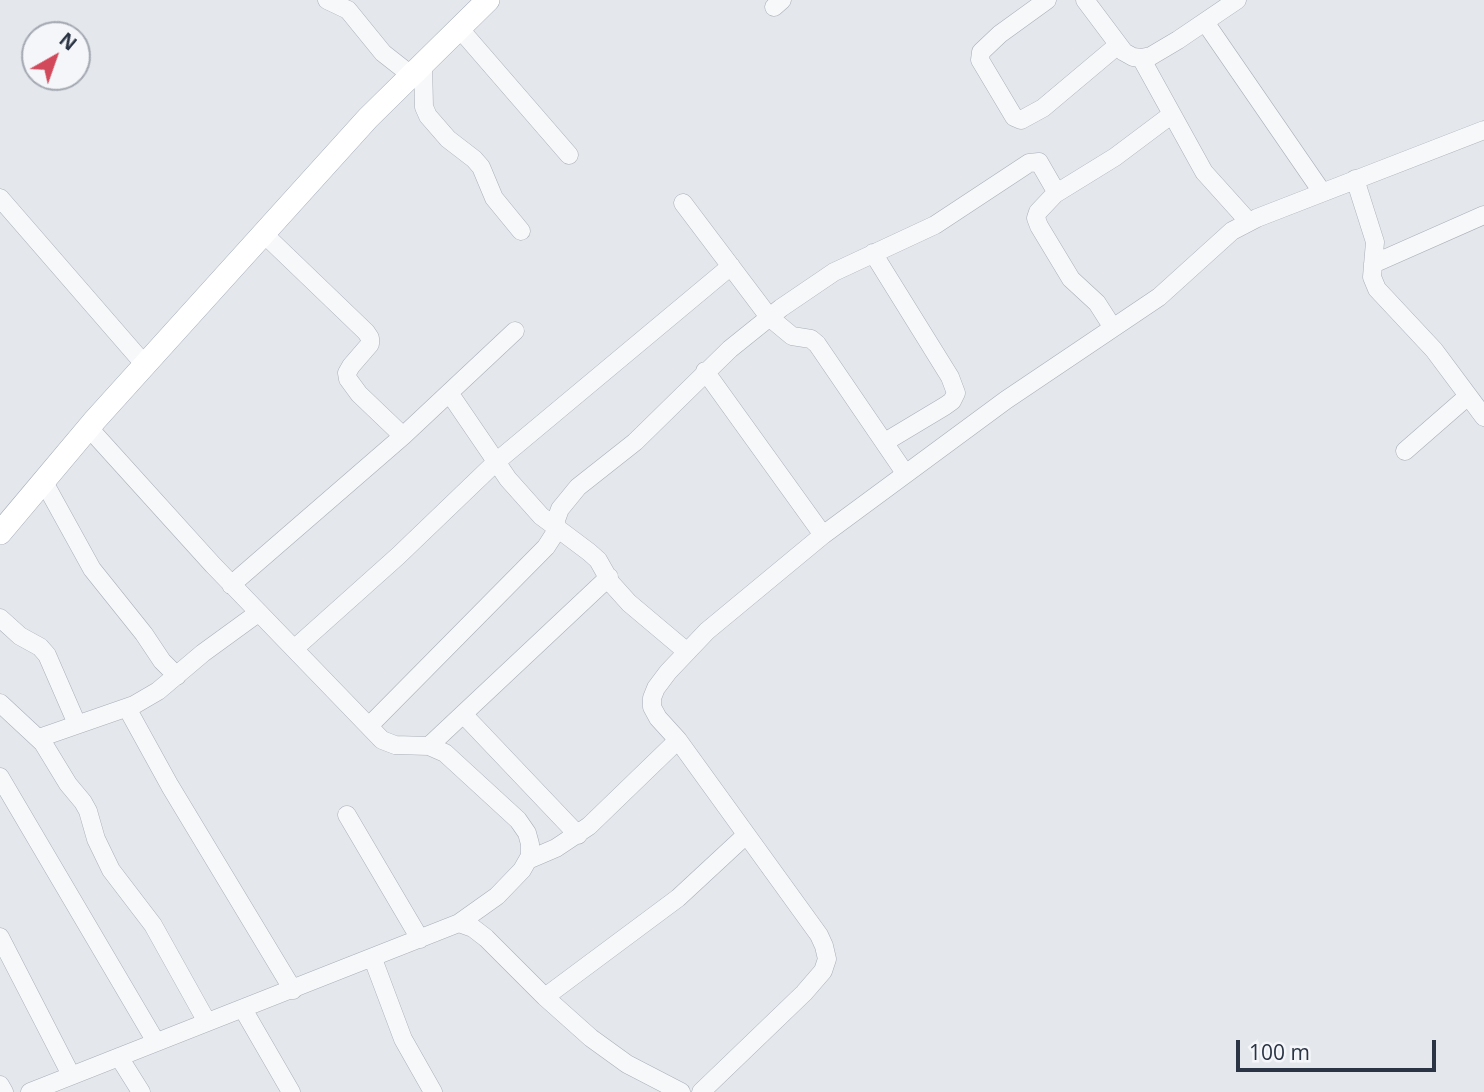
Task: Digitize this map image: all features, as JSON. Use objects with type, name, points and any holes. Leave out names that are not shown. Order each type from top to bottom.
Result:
[{"type":"main road","points":[[2,526],[368,118],[488,0]]},
{"type":"street","points":[[327,0],[348,10],[383,53],[417,69],[428,116],[448,139],[481,167],[494,198],[521,231]]},
{"type":"street","points":[[1047,0],[1000,34],[981,52],[980,60],[1014,117],[1021,120],[1042,108],[1118,45]]},
{"type":"street","points":[[1085,0],[1124,52],[1141,58],[1151,56],[1237,0]]},
{"type":"street","points":[[1205,22],[1322,192]]},
{"type":"street","points":[[458,28],[569,155]]},
{"type":"street","points":[[1141,58],[1204,172],[1249,222]]},
{"type":"street","points":[[1113,328],[1097,303],[1071,279],[1036,218],[1038,212],[1055,194],[1115,158],[1171,115]]},
{"type":"street","points":[[701,1092],[804,993],[823,971],[827,959],[818,935],[678,740],[657,718],[652,707],[656,688],[686,651],[743,599],[823,535],[1006,400],[1159,297],[1225,236],[1249,222],[1322,192],[1484,130]]},
{"type":"street","points":[[369,726],[546,547],[556,530],[560,509],[578,487],[635,442],[705,371],[769,317],[834,272],[935,225],[1034,161],[1039,162],[1048,175],[1055,194]]},
{"type":"street","points":[[1355,179],[1375,242],[1372,277],[1377,289],[1425,339],[1484,417]]},
{"type":"street","points":[[0,198],[145,365]]},
{"type":"street","points":[[683,203],[769,317],[792,335],[811,339],[817,344],[905,473]]},
{"type":"street","points":[[1373,264],[1484,215]]},
{"type":"street","points":[[264,234],[366,332],[370,344],[351,366],[348,379],[359,394],[403,436]]},
{"type":"street","points":[[873,253],[950,377],[956,393],[953,401],[884,442]]},
{"type":"street","points":[[294,649],[398,556],[496,462],[731,266]]},
{"type":"street","points":[[231,585],[450,394],[515,331]]},
{"type":"street","points":[[705,371],[823,535]]},
{"type":"street","points":[[450,394],[519,492],[556,530],[598,560],[629,603],[686,651]]},
{"type":"street","points":[[1405,451],[1468,396]]},
{"type":"street","points":[[30,1092],[459,923],[497,896],[522,870],[528,860],[530,844],[527,833],[518,820],[445,752],[429,746],[396,745],[382,740],[231,585],[89,428]]},
{"type":"street","points":[[44,482],[92,569],[177,677]]},
{"type":"street","points":[[429,746],[609,578]]},
{"type":"street","points":[[38,738],[127,708],[159,691],[202,653],[258,612]]},
{"type":"street","points":[[0,618],[47,655],[77,724]]},
{"type":"street","points":[[0,703],[38,738],[83,802],[111,870],[153,925],[207,1022]]},
{"type":"street","points":[[127,708],[170,786],[293,990]]},
{"type":"street","points":[[463,714],[578,835]]},
{"type":"street","points":[[528,860],[578,835],[678,740]]},
{"type":"street","points":[[0,777],[156,1042]]},
{"type":"street","points":[[347,815],[420,939]]},
{"type":"street","points":[[545,997],[678,898],[746,835]]},
{"type":"street","points":[[459,923],[473,928],[486,938],[591,1038],[669,1090]]},
{"type":"street","points":[[0,937],[71,1075]]},
{"type":"street","points":[[373,959],[403,1040],[433,1092]]},
{"type":"street","points":[[243,1009],[291,1092]]},
{"type":"street","points":[[119,1057],[141,1092]]},
{"type":"street","points":[[0,1085],[5,1092]]}]
